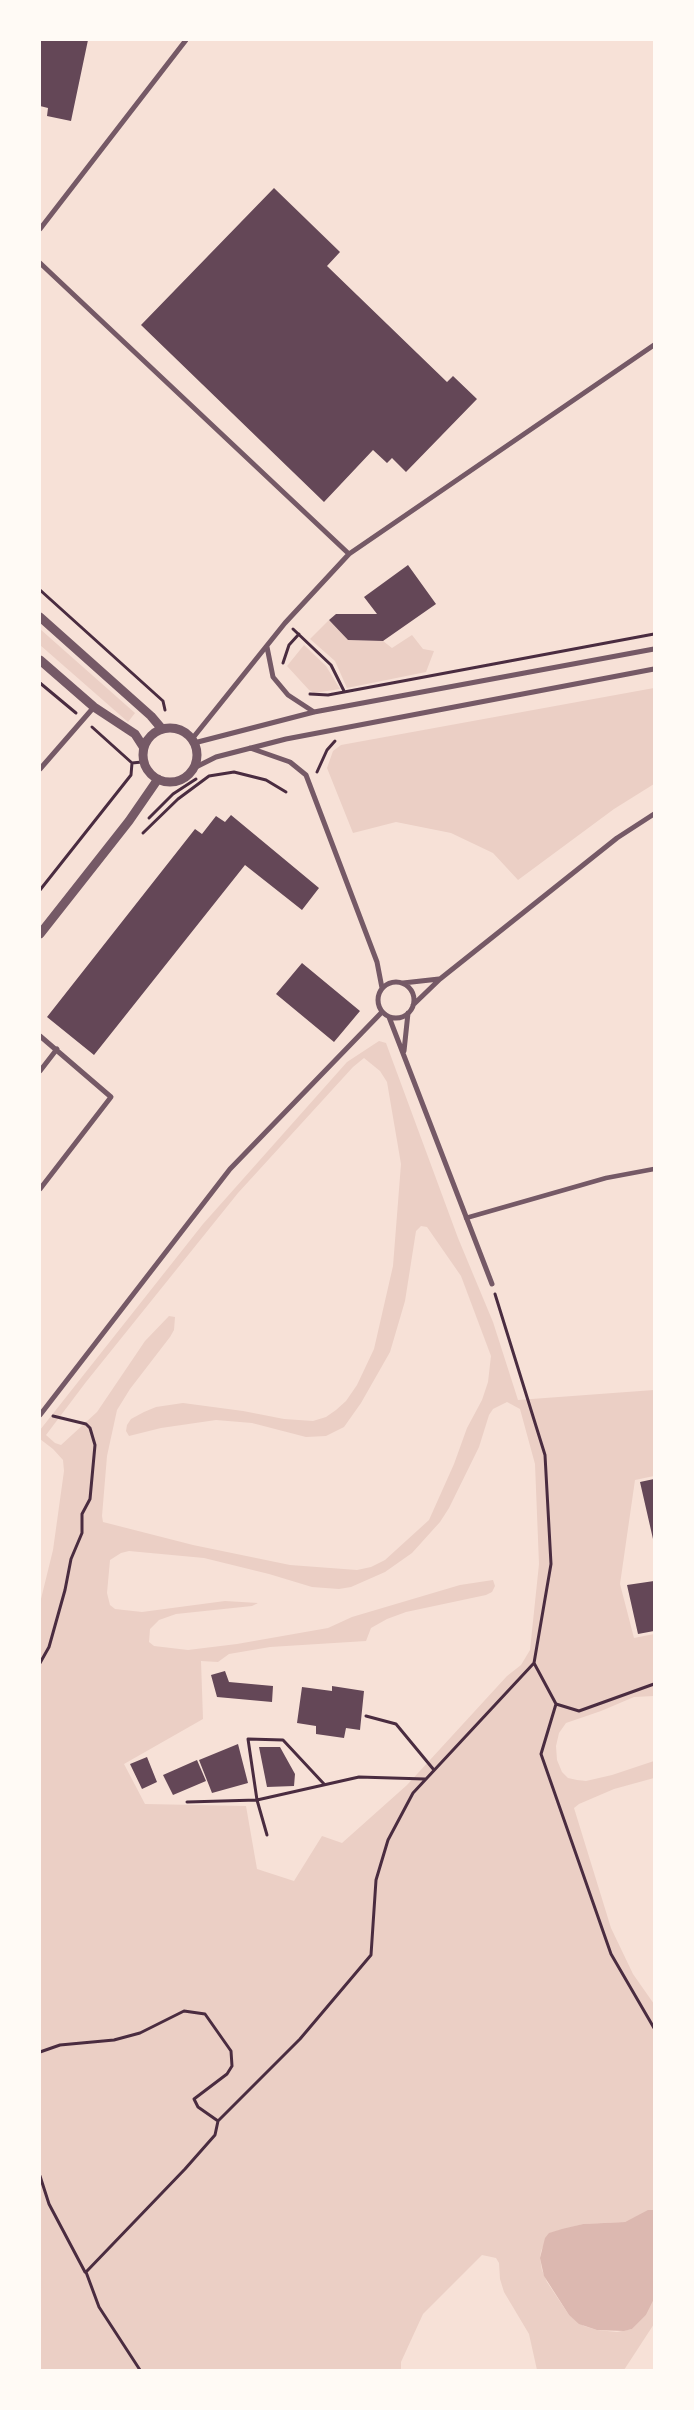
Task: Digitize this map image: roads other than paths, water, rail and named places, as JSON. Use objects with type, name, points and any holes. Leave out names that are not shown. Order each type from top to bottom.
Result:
[{"type":"street","points":[[40,229],[186,40]]},
{"type":"street","points":[[40,263],[349,554]]},
{"type":"street","points":[[193,741],[285,623],[349,554],[654,345]]},
{"type":"street","points":[[40,617],[165,729]]},
{"type":"street","points":[[267,647],[273,678],[288,694],[314,712]]},
{"type":"street","points":[[193,741],[314,712],[654,649]]},
{"type":"street","points":[[40,660],[94,707],[135,734],[144,748]]},
{"type":"street","points":[[194,768],[197,754],[193,741],[180,730],[165,729],[149,738],[144,748],[146,769],[158,779],[168,782],[178,781],[187,776],[194,768],[216,757],[249,748],[351,726],[654,669]]},
{"type":"street","points":[[40,769],[94,707]]},
{"type":"street","points":[[249,748],[290,762],[306,775],[377,962],[382,988],[378,1000],[382,1012],[389,1017],[400,1018],[408,1013],[413,1005],[440,979],[617,838],[654,814]]},
{"type":"street","points":[[40,934],[129,820],[158,779]]},
{"type":"street","points":[[382,988],[394,982],[440,979]]},
{"type":"street","points":[[401,983],[411,991],[413,1005]]},
{"type":"street","points":[[41,1413],[230,1169],[382,1012]]},
{"type":"street","points":[[404,1052],[408,1013]]},
{"type":"street","points":[[389,1017],[492,1284]]},
{"type":"street","points":[[40,1036],[111,1097],[40,1189]]},
{"type":"street","points":[[40,1071],[56,1049]]},
{"type":"street","points":[[466,1218],[606,1178],[654,1169]]}]
